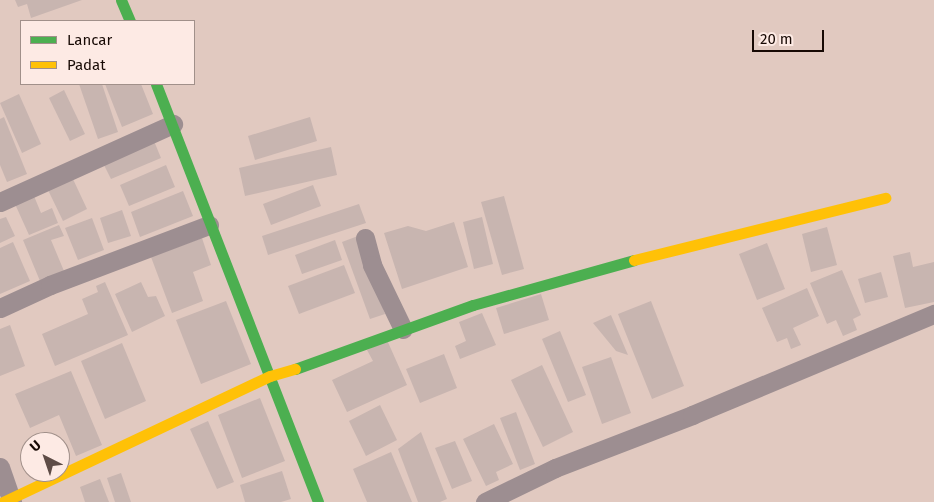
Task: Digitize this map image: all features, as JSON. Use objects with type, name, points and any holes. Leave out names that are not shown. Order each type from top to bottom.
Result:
[{"type":"street","points":[[121,0],[130,20]]},
{"type":"street","points":[[156,85],[173,124],[209,225],[318,502]]},
{"type":"street","points":[[0,202],[173,124]]},
{"type":"street","points":[[0,467],[9,501],[270,376],[316,363],[473,304],[702,242],[885,198]]},
{"type":"street","points":[[0,308],[50,285],[209,225]]},
{"type":"street","points":[[365,238],[372,265],[403,329]]},
{"type":"street","points":[[484,502],[555,468],[692,415],[934,314]]},
{"type":"building","points":[[15,0],[82,0],[31,18],[27,4],[18,7]]},
{"type":"building","points":[[79,85],[102,85],[118,132],[98,139]]},
{"type":"building","points":[[105,85],[141,85],[153,114],[122,127]]},
{"type":"building","points":[[64,90],[85,134],[70,141],[49,98]]},
{"type":"building","points":[[19,94],[41,144],[22,153],[0,103]]},
{"type":"building","points":[[4,117],[27,174],[7,182],[0,165],[0,119]]},
{"type":"building","points":[[310,117],[317,141],[255,160],[248,136]]},
{"type":"building","points":[[154,141],[161,158],[111,179],[104,165]]},
{"type":"building","points":[[331,147],[337,175],[245,196],[239,168]]},
{"type":"building","points":[[166,165],[175,187],[129,206],[120,185]]},
{"type":"building","points":[[72,177],[87,209],[63,221],[48,190]]},
{"type":"building","points":[[313,185],[321,206],[271,225],[263,204]]},
{"type":"building","points":[[183,191],[193,216],[140,237],[131,212]]},
{"type":"building","points":[[34,196],[41,213],[52,208],[58,223],[29,235],[15,204]]},
{"type":"building","points":[[504,196],[524,269],[502,275],[481,202]]},
{"type":"building","points":[[359,204],[366,223],[268,255],[262,236]]},
{"type":"building","points":[[122,210],[131,236],[108,243],[100,218]]},
{"type":"building","points":[[6,217],[15,236],[0,243],[0,219]]},
{"type":"building","points":[[482,217],[493,264],[474,269],[463,222]]},
{"type":"building","points":[[92,218],[104,250],[78,260],[65,228]]},
{"type":"building","points":[[454,222],[468,267],[402,289],[384,233],[408,226],[426,231]]},
{"type":"building","points":[[59,225],[64,236],[51,240],[64,271],[40,281],[23,240]]},
{"type":"building","points":[[827,227],[837,265],[811,272],[802,234]]},
{"type":"building","points":[[358,236],[385,314],[370,319],[342,242]]},
{"type":"building","points":[[202,238],[211,265],[193,272],[203,301],[172,313],[151,257]]},
{"type":"building","points":[[335,240],[342,260],[302,274],[295,255]]},
{"type":"building","points":[[13,242],[30,281],[0,294],[0,248]]},
{"type":"building","points":[[767,243],[785,289],[757,300],[739,254]]},
{"type":"building","points":[[910,252],[913,267],[934,262],[934,302],[905,308],[893,256]]},
{"type":"building","points":[[344,265],[355,293],[299,314],[288,286]]},
{"type":"building","points":[[842,270],[861,315],[853,319],[857,330],[843,336],[836,320],[827,324],[810,283]]},
{"type":"building","points":[[881,272],[888,297],[865,303],[858,279]]},
{"type":"building","points":[[105,282],[128,335],[55,366],[42,334],[88,314],[82,299],[98,292],[96,286]]},
{"type":"building","points":[[141,282],[148,297],[156,296],[165,316],[132,332],[115,294]]},
{"type":"building","points":[[807,288],[819,316],[793,328],[801,345],[791,349],[787,338],[777,342],[762,308]]},
{"type":"building","points":[[541,294],[549,320],[504,334],[496,308]]},
{"type":"building","points":[[226,301],[251,364],[201,384],[176,320]]},
{"type":"building","points":[[651,301],[684,386],[652,399],[618,314]]},
{"type":"building","points":[[482,313],[496,345],[460,359],[455,346],[466,341],[459,322]]},
{"type":"building","points":[[611,315],[628,355],[616,351],[593,323]]},
{"type":"building","points":[[10,325],[25,366],[0,376],[0,329]]},
{"type":"building","points":[[560,331],[586,395],[568,402],[542,339]]},
{"type":"building","points":[[387,340],[407,385],[347,412],[332,380],[373,361],[367,350]]},
{"type":"building","points":[[122,343],[146,401],[105,419],[81,361]]},
{"type":"building","points":[[444,354],[457,388],[420,403],[406,369]]},
{"type":"building","points":[[611,357],[631,413],[602,424],[582,367]]},
{"type":"building","points":[[542,365],[573,432],[543,447],[511,380]]},
{"type":"building","points":[[71,371],[102,445],[76,456],[70,442],[70,432],[66,432],[59,415],[30,428],[15,394]]},
{"type":"building","points":[[260,398],[285,461],[242,478],[218,415]]},
{"type":"building","points":[[380,405],[397,440],[366,456],[349,421]]},
{"type":"building","points":[[516,412],[535,464],[520,470],[500,418]]},
{"type":"building","points":[[208,421],[234,482],[217,489],[190,429]]},
{"type":"building","points":[[494,424],[513,464],[496,472],[499,480],[486,486],[463,439]]},
{"type":"building","points":[[421,432],[447,499],[440,502],[418,502],[398,449]]},
{"type":"building","points":[[455,441],[472,481],[452,489],[435,448]]},
{"type":"building","points":[[391,452],[412,502],[367,502],[353,469]]},
{"type":"building","points":[[282,471],[291,499],[281,502],[245,502],[240,485]]},
{"type":"building","points":[[121,473],[131,502],[115,502],[107,478]]},
{"type":"building","points":[[100,479],[109,502],[85,502],[80,487]]},
{"type":"traffic: fast","points":[[121,0],[130,20]]},
{"type":"traffic: fast","points":[[156,85],[318,502]]},
{"type":"traffic: fast","points":[[295,369],[473,305],[634,260]]},
{"type":"traffic: slow","points":[[634,260],[885,198]]},
{"type":"traffic: slow","points":[[3,502],[270,376],[295,369]]}]
